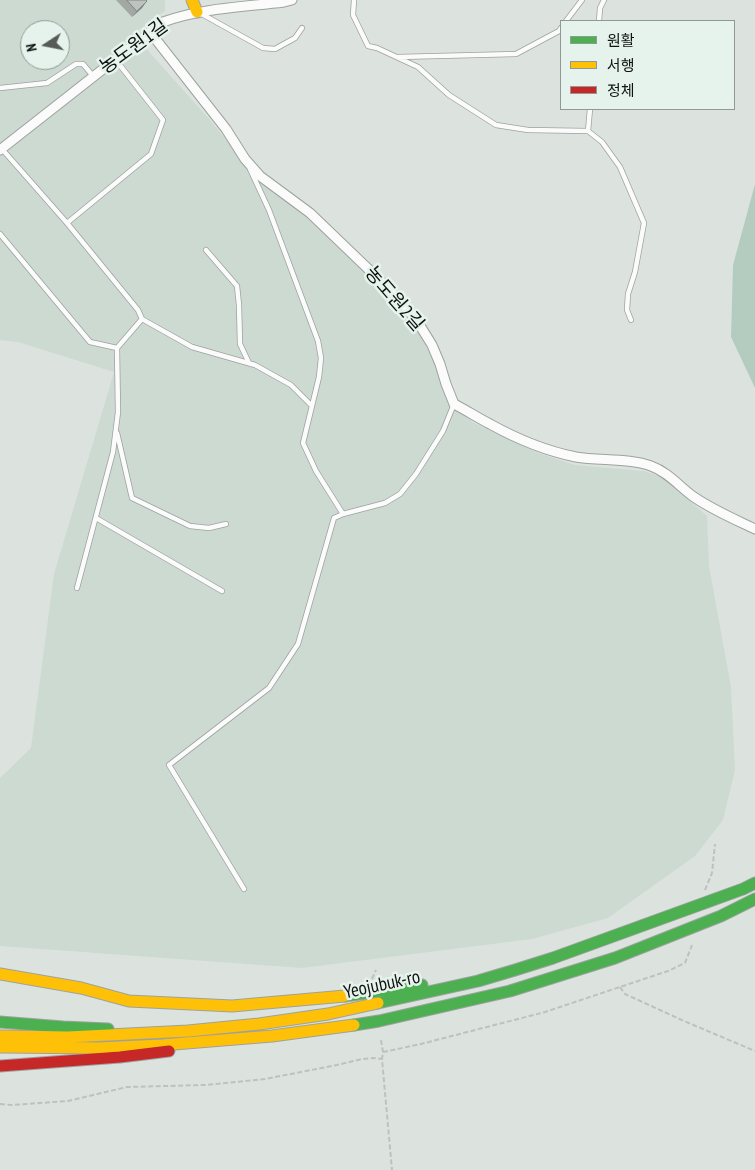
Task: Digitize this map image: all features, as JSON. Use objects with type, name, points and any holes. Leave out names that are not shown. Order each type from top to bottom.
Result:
[{"type":"main road","points":[[192,0],[197,12]]},
{"type":"main road","name":"Yeojubuk-ro","points":[[0,1036],[68,1037],[188,1031],[328,1014],[478,981],[553,958],[755,883]]},
{"type":"main road","name":"Yeojubuk-ro","points":[[0,1047],[98,1048],[162,1045],[272,1036],[379,1021],[510,992],[614,958],[721,916],[755,899]]},
{"type":"main road","points":[[0,974],[81,988],[129,1001],[232,1006],[342,996],[414,986],[487,973],[553,958]]},
{"type":"main road","points":[[0,1022],[63,1028],[188,1031]]},
{"type":"main road","points":[[0,1066],[120,1057],[272,1036]]},
{"type":"street","name":"농도원1길","points":[[1,150],[163,22],[178,16],[197,12],[292,0]]},
{"type":"street","name":"농도원2길","points":[[150,32],[226,129],[245,159],[260,176],[310,213],[404,305],[432,345],[454,404]]},
{"type":"street","points":[[454,404],[531,444],[575,457],[637,462],[652,466],[664,472],[692,496],[708,506],[755,529]]},
{"type":"lane","points":[[354,0],[353,15],[368,46],[377,48],[418,67],[449,95],[496,125],[528,130],[588,131],[602,142],[620,167],[644,223],[635,272],[628,294],[627,310],[630,320]]},
{"type":"lane","points":[[567,20],[582,0]]},
{"type":"lane","points":[[599,20],[600,8],[604,0]]},
{"type":"lane","points":[[197,12],[263,48],[275,49],[295,38],[302,28]]},
{"type":"lane","points":[[397,57],[516,54],[560,30]]},
{"type":"lane","points":[[67,223],[151,154],[163,120],[115,59]]},
{"type":"lane","points":[[0,88],[47,83],[76,64],[83,64],[93,76]]},
{"type":"lane","points":[[588,131],[590,110]]},
{"type":"lane","points":[[1,150],[67,223],[138,310],[142,320],[192,347],[254,364],[291,385],[312,406]]},
{"type":"lane","points":[[245,159],[269,210],[318,342],[321,358],[319,377],[303,443],[316,471],[343,514]]},
{"type":"lane","points":[[0,234],[90,342],[117,348]]},
{"type":"lane","points":[[206,250],[237,286],[240,344],[249,363]]},
{"type":"lane","points":[[78,588],[113,452],[118,412],[117,348],[142,320]]},
{"type":"lane","points":[[244,889],[169,765],[269,688],[298,644],[334,518],[385,502],[400,494],[416,474],[443,431],[454,404]]},
{"type":"lane","points":[[116,429],[132,498],[190,526],[209,528],[226,524]]},
{"type":"lane","points":[[96,518],[222,591]]},
{"type":"path","points":[[703,894],[712,873],[714,844]]},
{"type":"path","points":[[383,1052],[546,1012],[668,971],[685,963],[692,945]]},
{"type":"path","points":[[369,986],[376,970]]},
{"type":"path","points":[[620,987],[625,994],[755,1052]]},
{"type":"path","points":[[381,1040],[392,1170]]},
{"type":"path","points":[[0,1104],[68,1101],[128,1087],[205,1086],[265,1079],[362,1059],[382,1059]]},
{"type":"shaded area","points":[[0,0],[165,0],[165,11],[133,34],[210,120],[262,184],[309,217],[401,309],[421,337],[442,378],[472,422],[538,453],[575,465],[644,471],[662,477],[707,516],[709,566],[731,687],[735,770],[723,820],[695,856],[608,918],[532,939],[302,968],[0,946],[0,778],[31,748],[54,574],[114,372],[18,342],[0,340]]},
{"type":"green space","points":[[755,184],[755,388],[731,337],[733,265]]},
{"type":"building","points":[[127,0],[146,0],[147,1],[137,11]]},
{"type":"traffic: fast","points":[[378,1003],[478,981],[553,958],[755,883]]},
{"type":"traffic: fast","points":[[354,1025],[510,991],[615,958],[721,916],[755,899]]},
{"type":"traffic: fast","points":[[345,996],[422,985]]},
{"type":"traffic: fast","points":[[0,1022],[108,1029]]},
{"type":"traffic: slow","points":[[192,0],[197,12]]},
{"type":"traffic: slow","points":[[0,974],[81,988],[129,1001],[232,1006],[345,996]]},
{"type":"traffic: slow","points":[[0,1036],[68,1037],[188,1031],[259,1024],[328,1014],[378,1003]]},
{"type":"traffic: slow","points":[[0,1047],[98,1048],[162,1045],[272,1036],[354,1025]]},
{"type":"traffic: jam","points":[[0,1066],[120,1057],[169,1051]]}]
